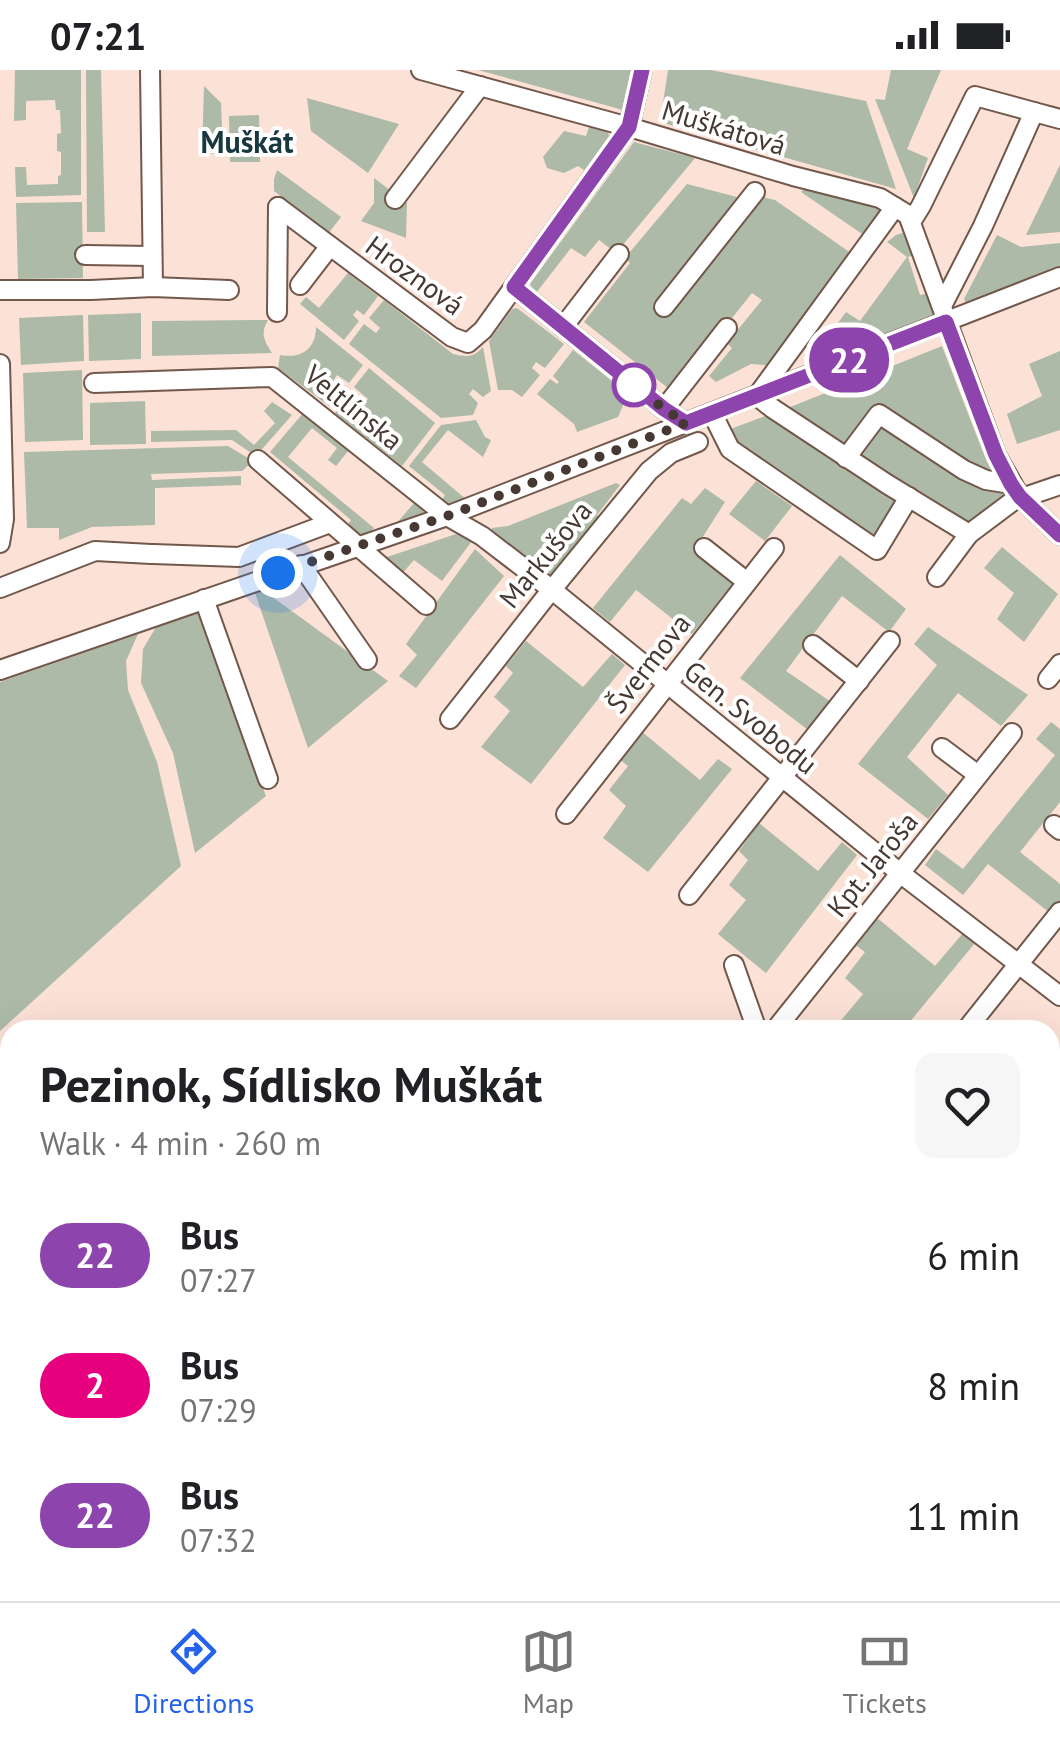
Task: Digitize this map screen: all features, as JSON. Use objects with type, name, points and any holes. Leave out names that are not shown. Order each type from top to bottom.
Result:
[{"type":"street","points":[[150,70],[153,287]]},
{"type":"street","name":"Muškátová","points":[[421,70],[880,198],[908,215],[996,455],[1016,490]]},
{"type":"street","points":[[642,70],[629,127],[514,287],[686,423]]},
{"type":"street","points":[[394,200],[480,86]]},
{"type":"street","points":[[911,222],[976,96],[1060,118]]},
{"type":"street","points":[[944,314],[1034,112]]},
{"type":"street","points":[[664,308],[755,192]]},
{"type":"street","name":"Hroznová","points":[[276,312],[278,207],[452,337],[468,343],[483,330],[514,287]]},
{"type":"street","points":[[757,396],[896,207]]},
{"type":"street","points":[[300,285],[330,246]]},
{"type":"street","points":[[562,327],[619,254]]},
{"type":"street","points":[[85,255],[152,256]]},
{"type":"street","points":[[0,670],[485,502],[757,396],[944,314],[1060,278]]},
{"type":"street","points":[[0,290],[230,290]]},
{"type":"street","points":[[664,409],[728,328]]},
{"type":"street","points":[[0,364],[4,520],[0,543]]},
{"type":"street","name":"Veltlínska","points":[[94,383],[272,377],[447,516]]},
{"type":"street","points":[[757,396],[846,458],[969,534]]},
{"type":"street","points":[[712,413],[730,449],[876,550],[909,497]]},
{"type":"street","points":[[846,458],[879,414],[964,470],[986,480],[1016,490],[1060,485]]},
{"type":"street","name":"Markušova","points":[[450,719],[648,472],[672,453],[698,442]]},
{"type":"street","points":[[258,460],[426,605]]},
{"type":"street","points":[[936,577],[969,534],[1016,490]]},
{"type":"street","points":[[1016,490],[1060,535]]},
{"type":"street","points":[[482,536],[485,502]]},
{"type":"street","name":"Gen. Svobodu","points":[[447,516],[482,536],[552,590],[900,873],[1060,996]]},
{"type":"street","points":[[0,588],[95,551],[239,557],[330,522]]},
{"type":"street","points":[[704,548],[746,582]]},
{"type":"street","name":"Švermova","points":[[566,814],[774,548]]},
{"type":"street","points":[[301,565],[367,660]]},
{"type":"street","points":[[204,599],[268,779]]},
{"type":"street","points":[[688,896],[890,642]]},
{"type":"street","points":[[813,645],[858,681]]},
{"type":"street","name":"Kpt. Jaroša","points":[[783,1020],[1012,733]]},
{"type":"street","points":[[942,748],[978,775]]},
{"type":"street","points":[[974,1020],[1060,912]]},
{"type":"street","points":[[734,964],[754,1020]]},
{"type":"green space","points":[[15,70],[81,70],[81,195],[16,197],[15,167],[26,167],[27,185],[58,184],[61,152],[57,151],[57,134],[61,133],[60,110],[56,110],[55,100],[26,101],[26,120],[14,121]]},
{"type":"green space","points":[[86,70],[101,70],[105,232],[87,232]]},
{"type":"green space","points":[[478,70],[632,70],[623,110]]},
{"type":"green space","points":[[668,70],[711,70],[866,101],[896,189],[660,122]]},
{"type":"green space","points":[[891,70],[941,70],[907,149],[928,158],[914,198],[875,99],[885,100]]},
{"type":"green space","points":[[204,86],[221,103],[223,153],[202,154]]},
{"type":"green space","points":[[307,98],[399,124],[368,173],[311,131]]},
{"type":"green space","points":[[259,115],[260,162],[230,162],[229,116]]},
{"type":"green space","points":[[590,124],[604,125],[613,143],[590,174],[578,166],[564,173],[547,168],[543,157],[564,131],[586,136]]},
{"type":"green space","points":[[634,142],[695,158],[616,253],[599,240],[585,257],[571,248],[536,293],[530,284]]},
{"type":"green space","points":[[1060,165],[1060,232],[1026,235]]},
{"type":"green space","points":[[277,170],[341,217],[328,234],[274,191]]},
{"type":"green space","points":[[374,178],[407,203],[406,238],[361,221],[374,203]]},
{"type":"green space","points":[[687,184],[737,197],[657,307],[755,195],[775,200],[855,256],[776,366],[751,364],[716,382],[709,376],[732,348],[727,343],[762,300],[752,293],[673,392],[584,322],[630,263],[625,258]]},
{"type":"green space","points":[[805,189],[885,212],[868,238],[801,192]]},
{"type":"green space","points":[[82,202],[83,278],[18,279],[16,203]]},
{"type":"green space","points":[[902,233],[909,234],[920,253],[908,257],[920,295],[933,292],[938,315],[802,372],[846,312],[860,321],[907,257],[887,242]]},
{"type":"green space","points":[[997,235],[1021,247],[1060,243],[1060,270],[967,305],[964,299]]},
{"type":"green space","points":[[348,273],[378,296],[364,315],[357,310],[353,315],[359,321],[344,340],[300,304],[306,297],[319,308]]},
{"type":"green space","points":[[384,300],[453,354],[470,356],[483,347],[491,391],[483,397],[473,389],[469,394],[478,403],[473,415],[441,418],[349,344],[364,324],[376,333],[380,328],[369,318]]},
{"type":"green space","points":[[517,308],[564,344],[545,368],[536,362],[532,368],[540,375],[522,397],[512,390],[498,390],[489,341],[512,309]]},
{"type":"green space","points":[[141,313],[141,359],[89,361],[88,315]]},
{"type":"green space","points":[[83,315],[84,361],[21,365],[19,318]]},
{"type":"green space","points":[[268,320],[264,337],[272,353],[152,356],[152,321]]},
{"type":"green space","points":[[316,327],[363,365],[349,383],[337,375],[333,381],[344,389],[329,406],[278,368],[280,355],[301,354],[310,347]]},
{"type":"green space","points":[[942,346],[986,460],[1007,500],[968,529],[783,410]]},
{"type":"green space","points":[[573,350],[628,394],[618,417],[577,432],[574,424],[537,394],[550,379],[559,382],[553,376]]},
{"type":"green space","points":[[1060,351],[1060,430],[1017,444],[1007,414],[1042,396],[1029,364]]},
{"type":"green space","points":[[369,368],[435,423],[402,466],[335,413],[350,394],[363,404],[368,399],[354,387]]},
{"type":"green space","points":[[82,370],[83,440],[25,442],[23,373]]},
{"type":"green space","points":[[145,401],[146,444],[90,445],[90,403]]},
{"type":"green space","points":[[272,402],[292,415],[256,456],[232,440],[151,442],[151,431],[236,430],[254,445],[275,423],[264,411]]},
{"type":"green space","points":[[304,412],[348,451],[336,466],[328,460],[337,448],[312,428],[288,457],[374,528],[370,533],[396,524],[414,503],[428,515],[361,541],[346,527],[351,520],[270,452]]},
{"type":"green space","points":[[771,414],[902,499],[875,545],[734,447],[725,431]]},
{"type":"green space","points":[[476,420],[491,440],[483,457],[448,430],[422,462],[467,500],[450,506],[442,500],[445,495],[409,466],[441,425]]},
{"type":"green space","points":[[228,446],[253,461],[242,471],[151,474],[152,480],[241,476],[241,485],[155,488],[155,525],[92,527],[59,540],[59,528],[27,528],[24,452]]},
{"type":"green space","points":[[756,481],[792,506],[765,541],[729,514]]},
{"type":"green space","points":[[616,483],[620,485],[597,515],[602,520],[551,583],[490,537],[492,528],[508,526]]},
{"type":"green space","points":[[705,488],[725,502],[695,549],[735,581],[692,634],[636,590],[610,622],[593,608],[682,498],[691,504]]},
{"type":"green space","points":[[459,533],[472,541],[442,581],[414,560],[399,577],[381,559]]},
{"type":"green space","points":[[1002,547],[1058,594],[1024,642],[997,619],[1014,593],[984,568]]},
{"type":"green space","points":[[475,549],[504,576],[416,688],[399,676],[417,655],[406,644]]},
{"type":"green space","points":[[840,555],[906,609],[889,632],[842,596],[786,671],[834,704],[812,733],[740,678]]},
{"type":"green space","points":[[260,588],[388,681],[308,748],[254,590]]},
{"type":"green space","points":[[199,610],[266,796],[195,853],[173,753],[141,683],[143,649],[159,622]]},
{"type":"green space","points":[[928,627],[1028,695],[1001,726],[958,693],[907,757],[948,795],[928,819],[858,764],[937,665],[914,644]]},
{"type":"green space","points":[[138,634],[126,661],[128,690],[157,762],[181,866],[12,1020],[0,1020],[0,682]]},
{"type":"green space","points":[[526,641],[583,687],[612,654],[625,665],[531,784],[481,747],[510,711],[494,697],[513,673],[506,666]]},
{"type":"green space","points":[[1051,722],[1060,729],[1060,802],[1020,852],[1060,884],[1060,901],[1050,913],[988,864],[963,895],[925,865],[936,849],[963,869],[1055,755],[1036,739]]},
{"type":"green space","points":[[641,731],[700,780],[718,759],[732,769],[648,872],[603,838],[626,806],[609,790],[628,766],[619,759]]},
{"type":"green space","points":[[759,823],[818,871],[842,842],[857,855],[766,973],[718,934],[746,900],[729,885],[748,860],[739,851]]},
{"type":"green space","points":[[876,917],[935,966],[963,933],[975,943],[911,1020],[841,1020],[863,994],[845,978],[865,952],[854,944]]},
{"type":"bus line","name":"22","points":[[642,70],[629,127],[514,287],[686,423],[946,322],[996,455],[1011,484],[1060,535]]},
{"type":"district","name":"Muškát","points":[[247,141]]},
{"type":"route","points":[[278,573],[447,516],[686,423],[634,385]]}]
